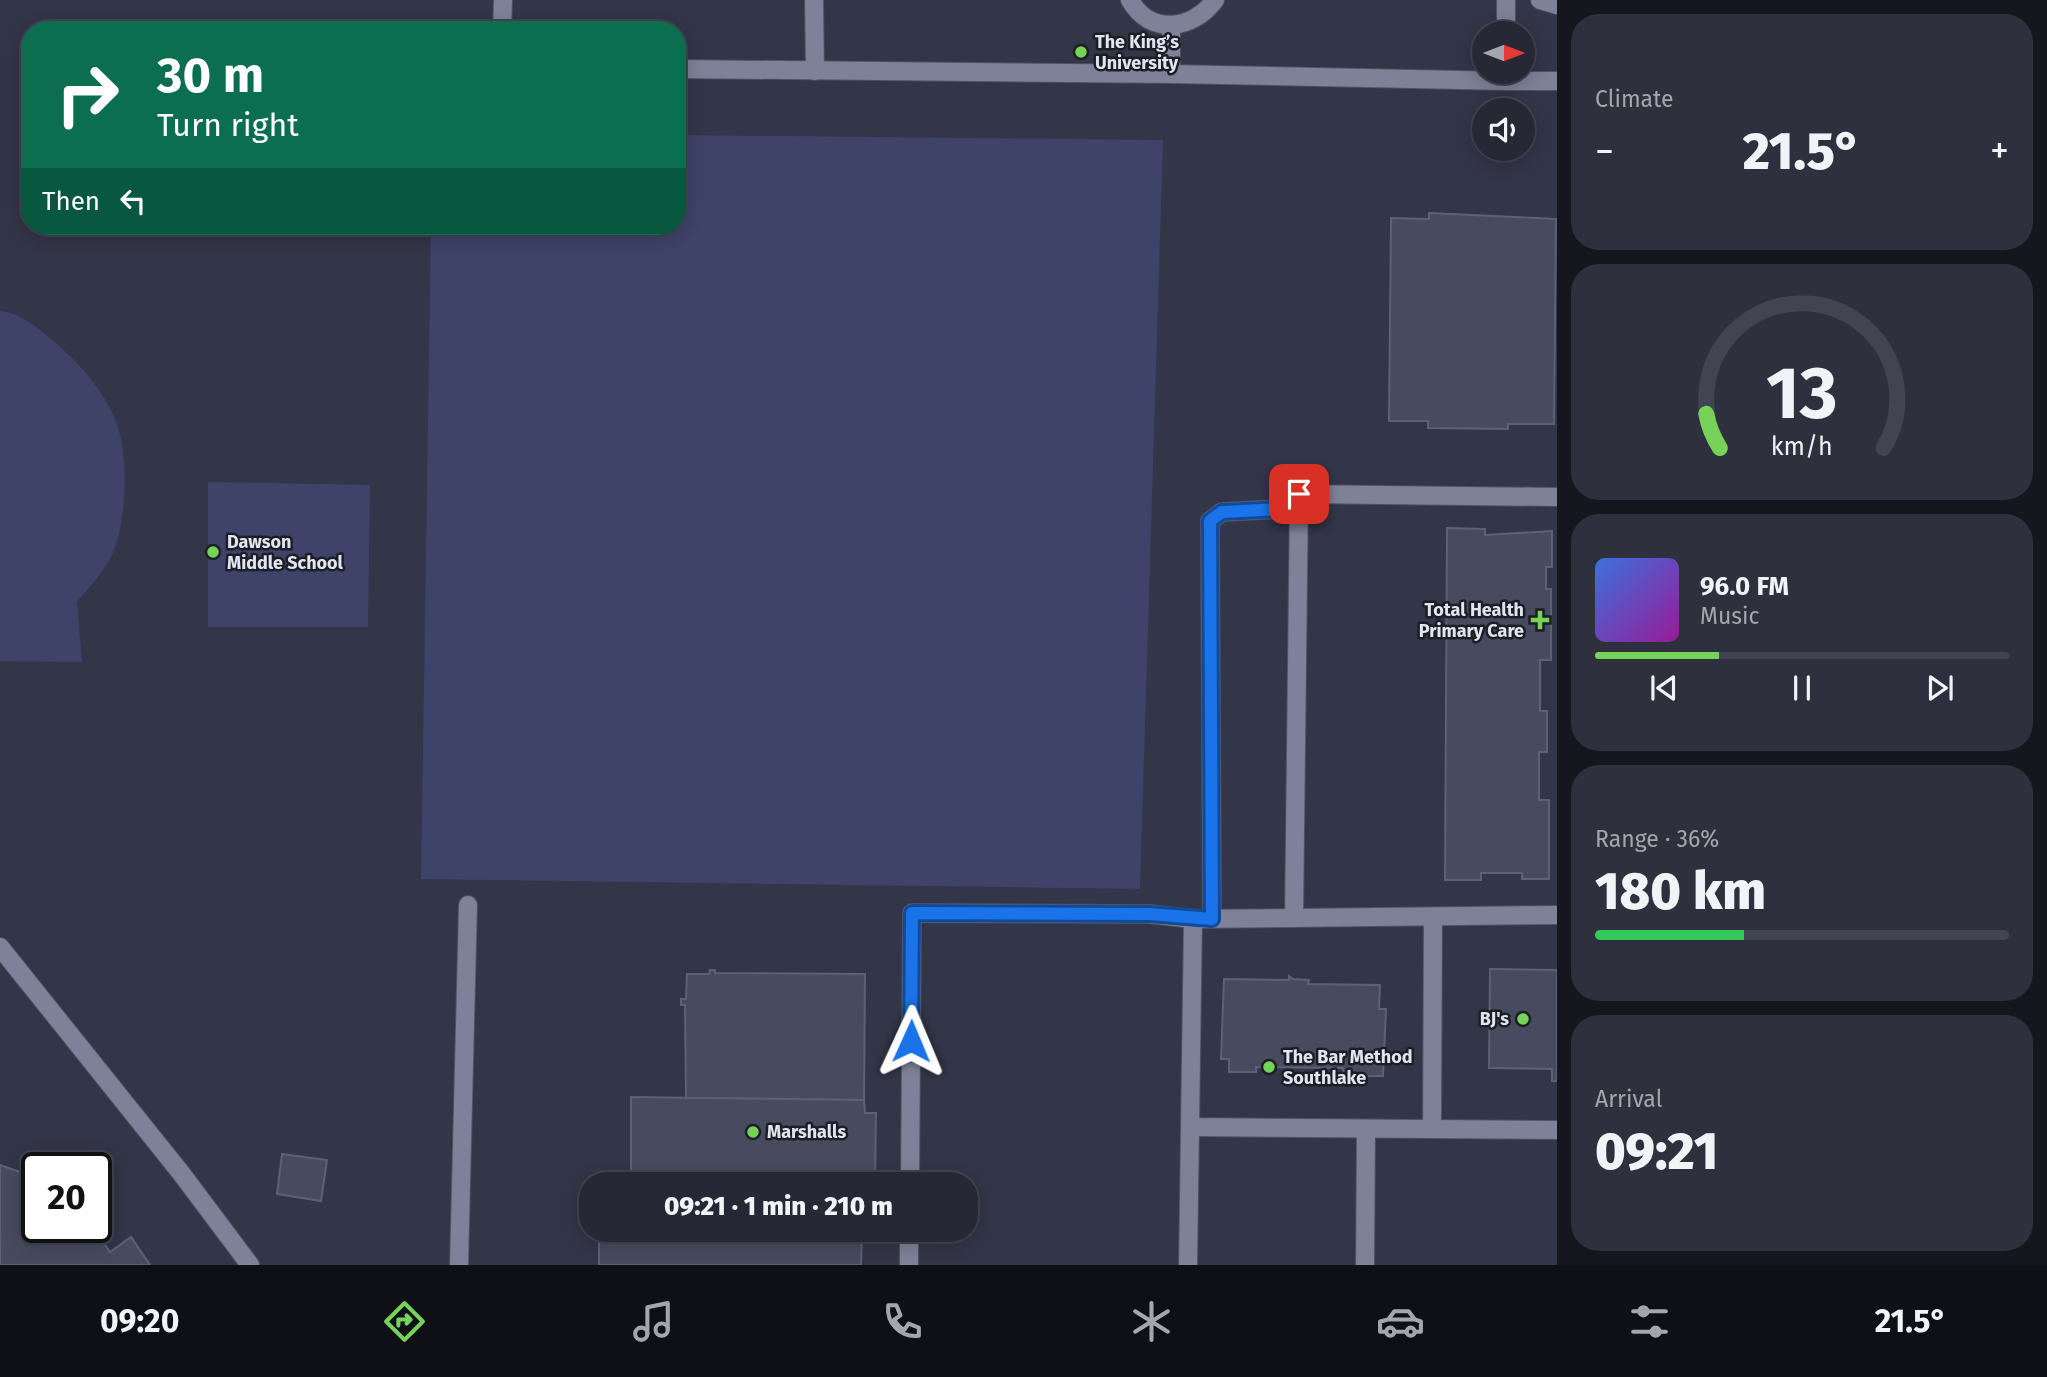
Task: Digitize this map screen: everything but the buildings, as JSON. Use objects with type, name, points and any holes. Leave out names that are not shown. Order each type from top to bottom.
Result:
[{"type":"lane","points":[[502,21],[503,0]]},
{"type":"lane","points":[[814,0],[815,71]]},
{"type":"lane","points":[[1130,0],[1146,19],[1171,25],[1192,21],[1206,12],[1214,0]]},
{"type":"lane","points":[[1506,0],[1506,21]]},
{"type":"lane","points":[[1540,0],[1557,5]]},
{"type":"lane","points":[[1171,25],[1171,74]]},
{"type":"lane","points":[[686,69],[1472,76]]},
{"type":"lane","points":[[1535,79],[1557,81]]},
{"type":"lane","points":[[1294,918],[1299,494],[1557,497]]},
{"type":"lane","points":[[1212,919],[1210,521],[1222,512],[1299,508]]},
{"type":"lane","points":[[458,1265],[468,905]]},
{"type":"lane","points":[[909,1172],[912,913],[1149,914],[1193,919],[1557,915]]},
{"type":"lane","points":[[1432,1129],[1433,918]]},
{"type":"lane","points":[[1188,1265],[1193,919]]},
{"type":"lane","points":[[0,947],[181,1173],[250,1265]]},
{"type":"lane","points":[[1190,1126],[1557,1130]]},
{"type":"lane","points":[[1365,1265],[1366,1129]]},
{"type":"lane","points":[[909,1242],[909,1265]]},
{"type":"shaded area","points":[[686,135],[1163,140],[1140,889],[421,879],[431,235],[686,235]]},
{"type":"shaded area","points":[[0,311],[16,315],[31,324],[77,363],[108,405],[121,440],[124,486],[122,519],[116,545],[100,575],[77,602],[82,662],[0,661]]},
{"type":"shaded area","points":[[208,482],[370,485],[368,627],[208,627]]},
{"type":"place","name":"The King’s University","points":[[1081,52]]},
{"type":"place","name":"Dawson Middle School","points":[[213,552]]},
{"type":"place","name":"Total Health Primary Care","points":[[1540,620]]},
{"type":"place","name":"BJ's","points":[[1523,1019]]},
{"type":"place","name":"The Bar Method Southlake","points":[[1269,1067]]},
{"type":"place","name":"Marshalls","points":[[753,1132]]},
{"type":"route","points":[[911,1041],[912,913],[1149,914],[1212,919],[1210,521],[1222,512],[1299,508],[1299,494]]}]
